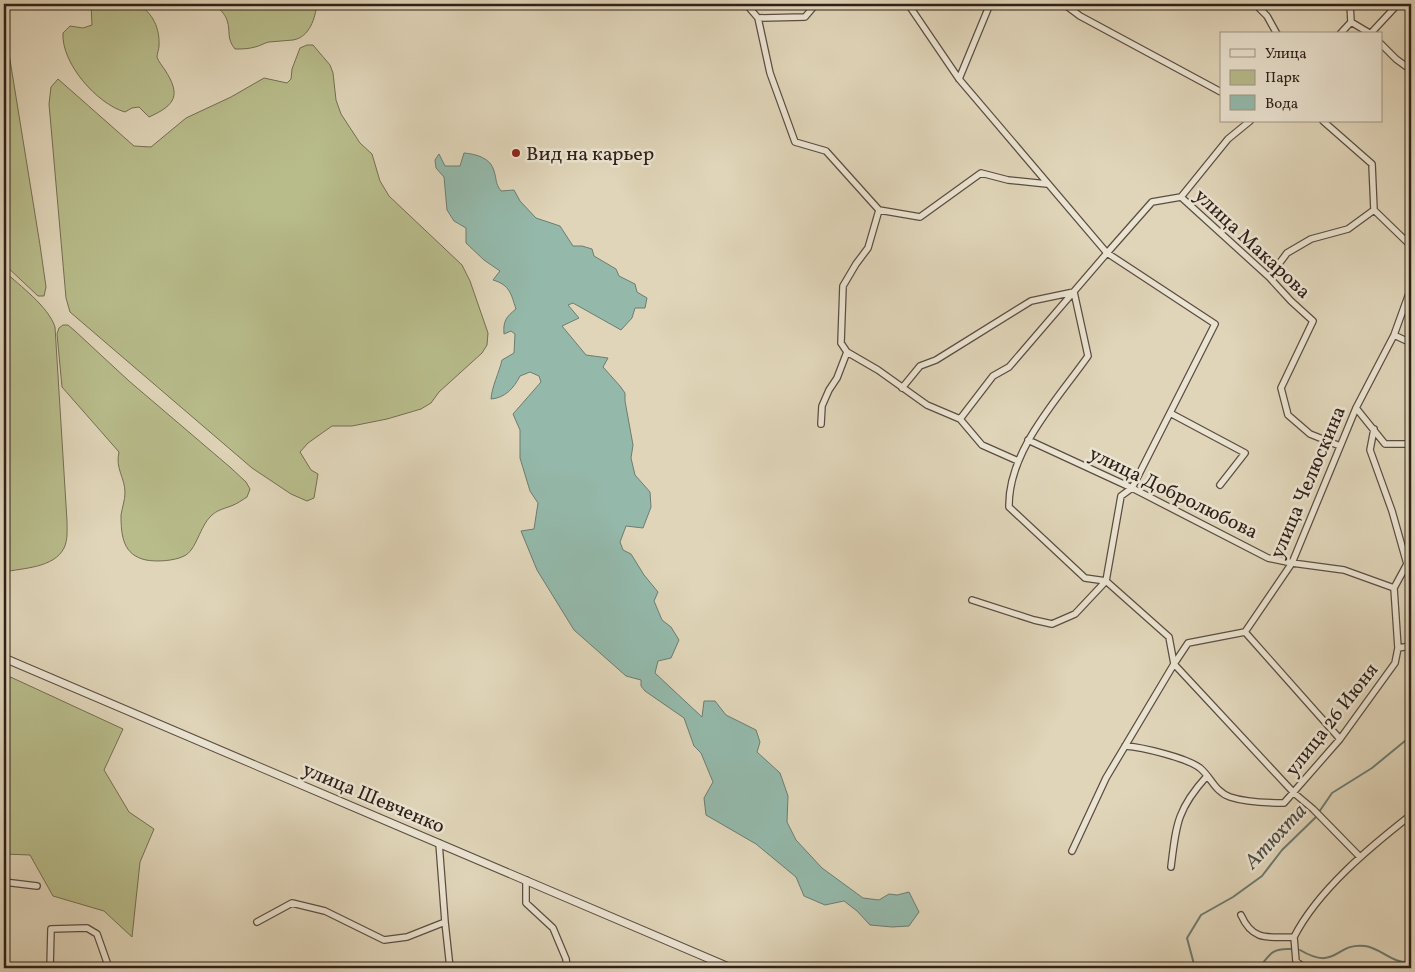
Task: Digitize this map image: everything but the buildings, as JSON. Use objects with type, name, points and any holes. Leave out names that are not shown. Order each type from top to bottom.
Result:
[{"type":"street","points":[[746,4],[758,18],[770,73],[795,142],[826,151],[879,210],[920,217],[981,174],[1008,180],[1048,184]]},
{"type":"street","points":[[758,18],[805,17],[816,4]]},
{"type":"street","points":[[908,4],[959,79],[1107,253],[1215,324],[1132,488],[1121,496],[1106,581],[1075,614],[1052,624],[972,600]]},
{"type":"street","points":[[959,79],[990,4]]},
{"type":"street","points":[[1064,4],[1080,16],[1220,91]]},
{"type":"street","points":[[1255,4],[1267,16],[1276,32]]},
{"type":"street","points":[[1342,32],[1351,22],[1350,4]]},
{"type":"street","points":[[1372,32],[1398,4]]},
{"type":"street","points":[[1351,22],[1369,32]]},
{"type":"street","points":[[1382,45],[1411,70]]},
{"type":"street","points":[[1181,197],[1228,138],[1249,122]]},
{"type":"street","points":[[1323,122],[1372,164],[1374,210],[1411,244]]},
{"type":"street","name":"улица Макарова","points":[[960,419],[992,376],[1009,366],[1152,202],[1181,197],[1269,277],[1313,321],[1281,388],[1288,415],[1310,434],[1340,446]]},
{"type":"street","points":[[879,210],[868,248],[843,286],[841,343],[847,352],[878,370],[927,405],[960,419],[982,445],[1018,462]]},
{"type":"street","points":[[1269,277],[1287,253],[1311,240],[1348,229],[1374,210]]},
{"type":"street","name":"улица Челюскина","points":[[1245,632],[1292,563],[1356,408],[1394,335],[1411,288]]},
{"type":"street","points":[[902,388],[920,366],[936,360],[1031,301],[1074,292],[1088,356],[1028,440],[1018,462],[1009,490],[1009,508],[1085,578],[1106,581],[1169,637],[1174,664],[1294,793],[1313,809],[1360,857]]},
{"type":"street","points":[[1394,335],[1411,343]]},
{"type":"street","points":[[822,424],[822,406],[837,378],[847,352]]},
{"type":"street","points":[[1356,408],[1385,444],[1411,444]]},
{"type":"street","points":[[1170,413],[1245,454],[1220,486]]},
{"type":"street","points":[[1374,429],[1370,450],[1409,562],[1394,588],[1398,648]]},
{"type":"street","name":"улица Добролюбова","points":[[1028,440],[1132,488],[1268,558],[1344,570],[1394,588]]},
{"type":"street","points":[[1072,851],[1106,778],[1188,643],[1245,632],[1340,739]]},
{"type":"street","name":"улица 26 Июня","points":[[1294,793],[1340,739],[1395,663],[1398,648],[1411,646]]},
{"type":"street","name":"улица Шевченко","points":[[4,658],[731,968]]},
{"type":"street","points":[[1126,746],[1140,747],[1186,760],[1200,768],[1220,792],[1230,797],[1284,803],[1294,793]]},
{"type":"street","points":[[1171,867],[1177,822],[1194,791],[1207,776]]},
{"type":"street","points":[[1304,968],[1296,961],[1294,937],[1321,897],[1372,845],[1411,815]]},
{"type":"street","points":[[439,842],[450,968]]},
{"type":"street","points":[[526,880],[526,903],[553,928],[566,959],[567,968]]},
{"type":"street","points":[[4,882],[37,886]]},
{"type":"street","points":[[257,922],[292,903],[325,911],[384,940],[406,937],[445,922]]},
{"type":"street","points":[[1241,915],[1246,926],[1264,938],[1294,937]]},
{"type":"street","points":[[50,968],[51,929],[87,928],[97,934],[109,968]]},
{"type":"green space","points":[[133,3],[143,7],[151,16],[158,33],[159,46],[157,57],[170,79],[174,93],[170,103],[158,113],[149,117],[139,107],[125,112],[114,108],[93,91],[74,69],[64,45],[63,33],[70,26],[83,28],[92,25],[91,4]]},
{"type":"green space","points":[[214,4],[317,4],[311,26],[299,38],[269,42],[257,47],[235,49],[231,42],[226,18],[222,11]]},
{"type":"green space","points":[[4,23],[40,245],[46,287],[44,296],[38,296],[4,264]]},
{"type":"green space","points":[[313,45],[330,65],[333,73],[336,100],[341,114],[360,143],[372,154],[380,181],[389,196],[462,265],[470,281],[488,333],[487,345],[482,353],[439,392],[431,403],[421,409],[387,419],[352,426],[332,426],[308,443],[300,452],[311,470],[318,474],[314,498],[307,501],[291,494],[252,468],[70,312],[66,298],[49,104],[51,87],[58,79],[134,146],[151,147],[186,118],[231,97],[264,78],[287,83],[291,79],[292,69],[300,48]]},
{"type":"green space","points":[[4,271],[40,304],[55,327],[67,531],[64,548],[53,560],[37,566],[4,572]]},
{"type":"green space","points":[[63,325],[68,325],[75,331],[129,381],[231,468],[246,482],[250,489],[247,497],[218,511],[207,520],[192,549],[184,556],[165,561],[146,560],[132,554],[125,544],[121,515],[125,493],[124,482],[118,463],[119,452],[62,387],[57,334],[59,328]]},
{"type":"green space","points":[[4,674],[123,729],[104,770],[129,812],[154,829],[140,862],[132,937],[104,911],[53,896],[30,855],[4,854]]},
{"type":"water","points":[[464,153],[473,154],[490,163],[501,191],[514,190],[520,201],[536,218],[560,226],[573,246],[592,249],[594,256],[616,269],[619,276],[635,284],[637,292],[647,298],[645,308],[635,308],[632,318],[621,330],[573,303],[568,305],[579,318],[562,326],[586,355],[608,358],[603,367],[625,393],[633,445],[631,458],[635,475],[650,492],[651,507],[643,528],[626,526],[620,542],[623,550],[631,554],[644,575],[658,592],[654,601],[662,620],[671,627],[679,640],[671,658],[658,661],[655,673],[702,717],[704,701],[715,701],[726,715],[756,730],[760,742],[757,752],[780,773],[788,796],[787,822],[796,840],[822,868],[863,898],[879,900],[889,894],[897,895],[909,892],[919,912],[909,926],[870,925],[844,901],[825,905],[804,896],[796,877],[756,844],[706,815],[704,798],[713,782],[701,753],[694,746],[684,718],[645,691],[641,686],[641,680],[626,676],[574,630],[537,570],[521,531],[534,529],[538,503],[530,491],[520,458],[520,430],[513,414],[541,382],[539,376],[530,372],[520,376],[515,385],[501,397],[491,399],[502,360],[514,353],[515,334],[511,331],[504,334],[504,330],[506,320],[516,309],[506,287],[493,280],[500,271],[484,260],[466,243],[466,228],[454,221],[447,210],[444,177],[436,168],[435,160],[439,154],[445,166],[460,166]]},
{"type":"waterway","name":"Атюхта","points":[[1319,812],[1332,793],[1372,768],[1411,736]]},
{"type":"waterway","name":"Атюхта","points":[[1195,968],[1187,938],[1201,915],[1233,897],[1262,876],[1282,850],[1317,816]]},
{"type":"waterway","points":[[1300,950],[1312,956],[1322,958],[1335,955],[1347,948],[1365,946],[1371,947],[1393,959],[1411,962]]},
{"type":"waterway","points":[[1259,968],[1275,951],[1291,949]]},
{"type":"place","name":"Вид на карьер","points":[[516,153]]}]
